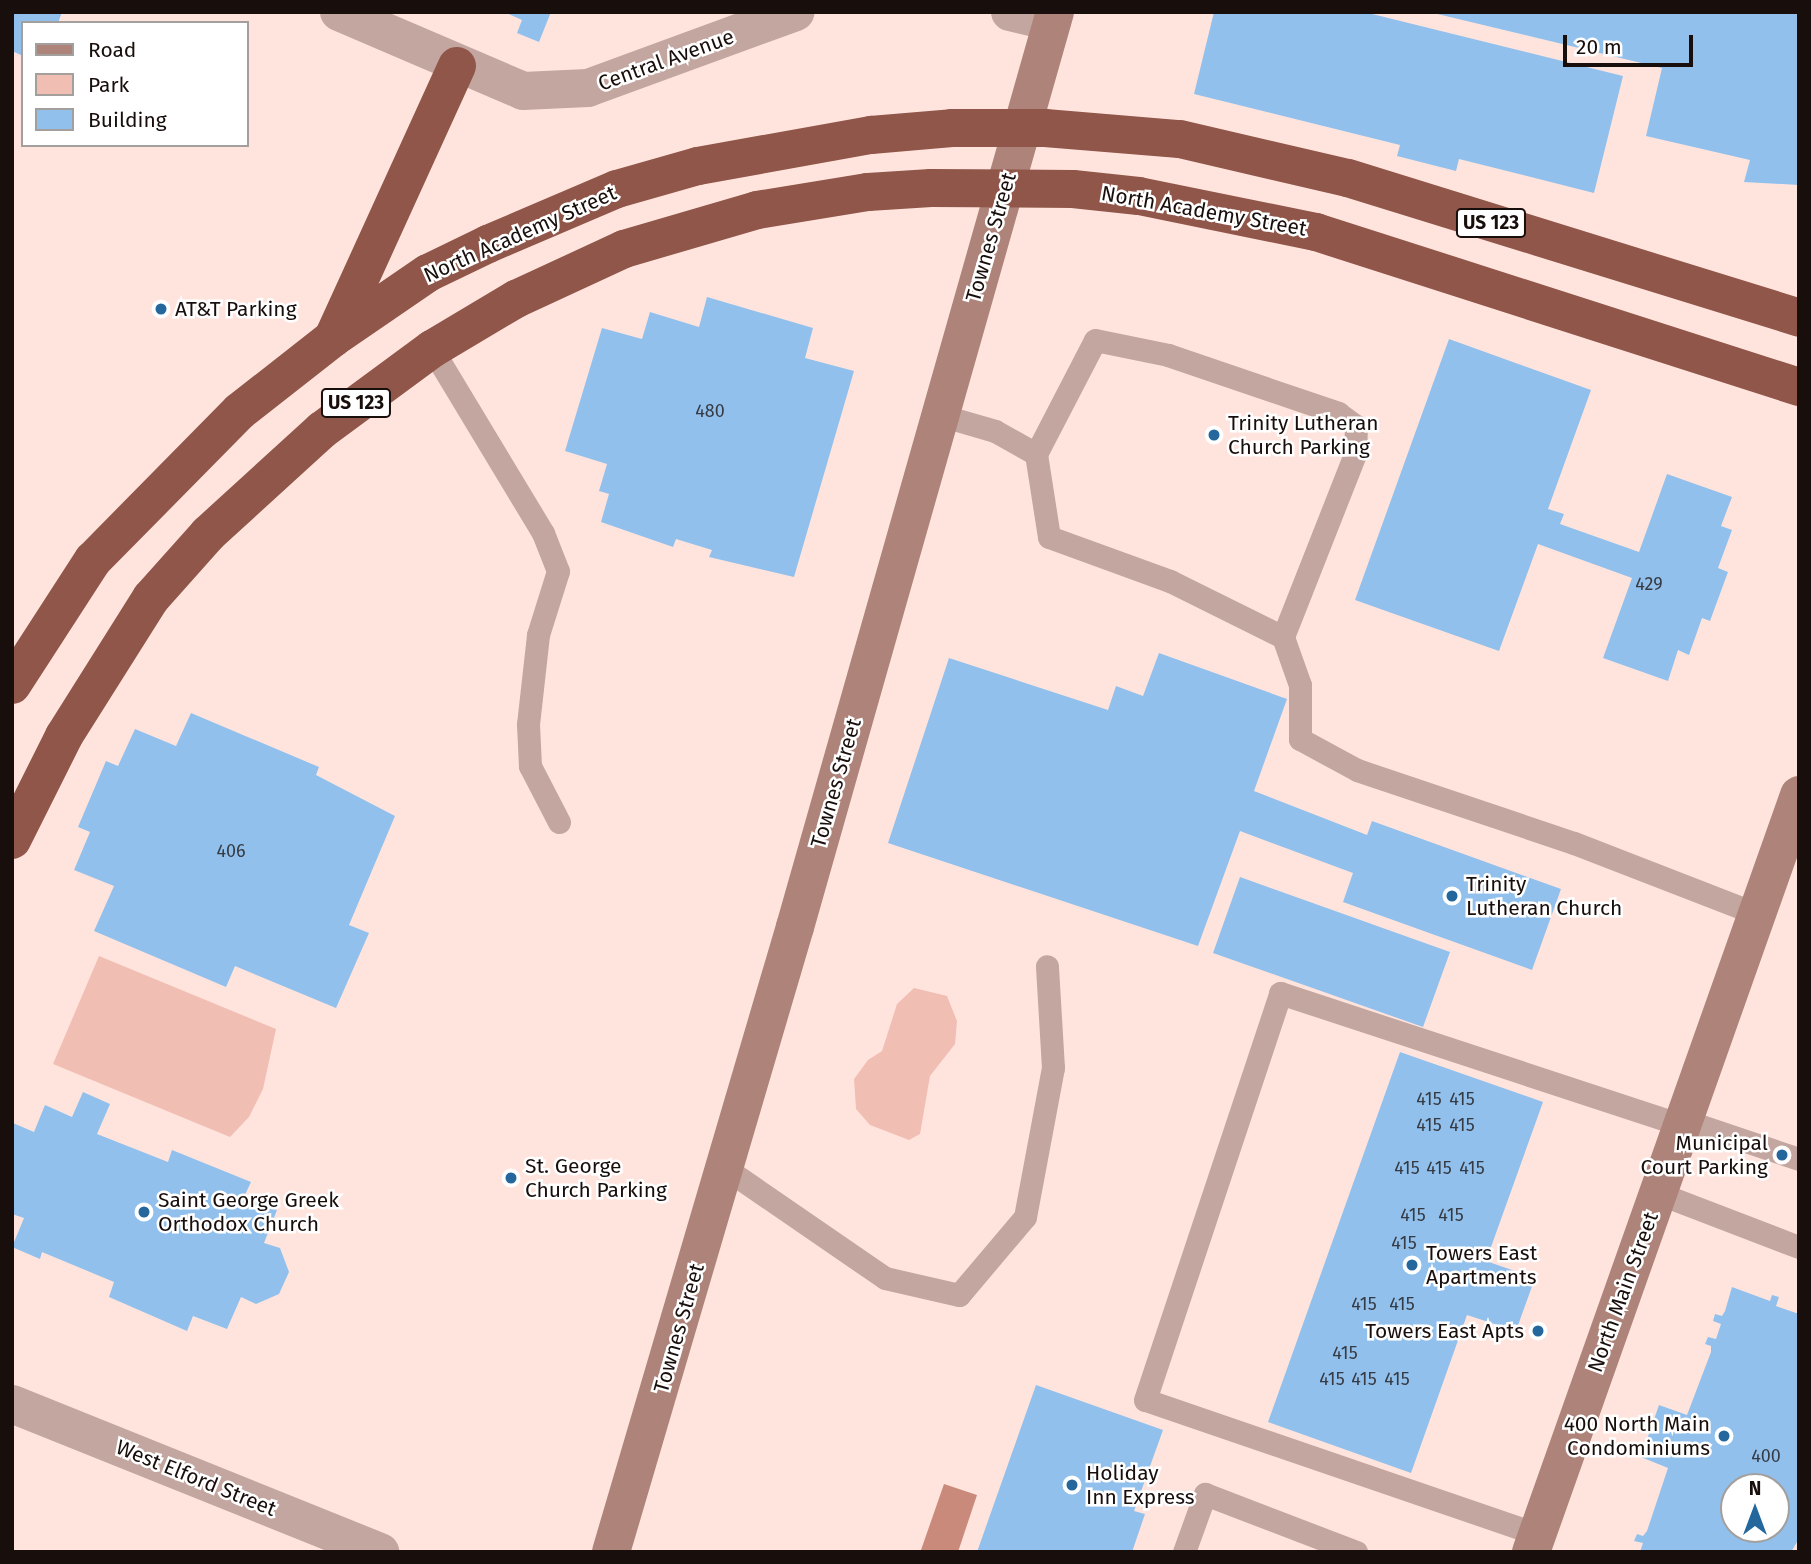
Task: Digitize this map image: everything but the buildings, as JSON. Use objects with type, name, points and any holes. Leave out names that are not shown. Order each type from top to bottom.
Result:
[{"type":"highway","points":[[333,338],[457,66]]},
{"type":"highway","name":"North Academy Street","points":[[12,685],[93,560],[240,411],[333,338],[428,273],[617,189],[698,166],[871,135],[952,128],[1045,128],[1180,139],[1348,178],[1799,318]]},
{"type":"highway","name":"North Academy Street","points":[[12,839],[64,736],[151,598],[208,534],[322,430],[432,349],[516,299],[624,249],[757,210],[868,192],[995,187],[1139,196],[1316,232],[1799,387]]},
{"type":"street","name":"Central Avenue","points":[[339,12],[457,66],[523,91],[589,88],[796,12]]},
{"type":"street","points":[[1010,12],[1053,17]]},
{"type":"street","name":"Townes Street","points":[[611,1552],[725,1167],[1053,17]]},
{"type":"street","name":"North Main Street","points":[[1534,1543],[1799,794]]},
{"type":"street","name":"West Elford Street","points":[[12,1404],[380,1552]]},
{"type":"lane","points":[[1283,637],[1170,581],[1049,537],[1037,454],[1095,340],[1168,355],[1338,414],[1356,426],[1355,454],[1283,637],[1300,685],[1300,739],[1357,770],[1574,843],[1757,914]]},
{"type":"lane","points":[[432,349],[543,533],[558,571],[538,635],[528,724],[530,766],[559,822]]},
{"type":"lane","points":[[940,415],[995,431],[1037,454]]},
{"type":"lane","points":[[725,1167],[885,1278],[959,1295],[1025,1217],[1053,1068],[1047,966]]},
{"type":"lane","points":[[1534,1543],[1145,1399],[1280,993],[1799,1159]]},
{"type":"lane","points":[[1658,1193],[1799,1247]]},
{"type":"lane","points":[[1184,1552],[1205,1494],[1356,1552]]},
{"type":"green space","points":[[99,956],[276,1029],[263,1089],[249,1117],[230,1137],[53,1064]]},
{"type":"green space","points":[[914,988],[947,996],[957,1021],[955,1044],[930,1076],[920,1134],[909,1140],[870,1125],[856,1109],[854,1079],[868,1060],[882,1051],[897,1004]]},
{"type":"shaded area","points":[[944,1484],[977,1495],[958,1552],[926,1552],[921,1550]]},
{"type":"place","name":"AT&T Parking","points":[[161,309]]},
{"type":"place","name":"Trinity Lutheran Church Parking","points":[[1214,435]]},
{"type":"place","name":"Trinity Lutheran Church","points":[[1452,896]]},
{"type":"place","name":"Municipal Court Parking","points":[[1782,1155]]},
{"type":"place","name":"St. George Church Parking","points":[[511,1178]]},
{"type":"place","name":"Saint George Greek Orthodox Church","points":[[144,1212]]},
{"type":"place","name":"Towers East Apartments","points":[[1412,1265]]},
{"type":"place","name":"Towers East Apts","points":[[1538,1331]]},
{"type":"place","name":"400 North Main Condominiums","points":[[1724,1436]]},
{"type":"place","name":"Holiday Inn Express","points":[[1072,1485]]}]
